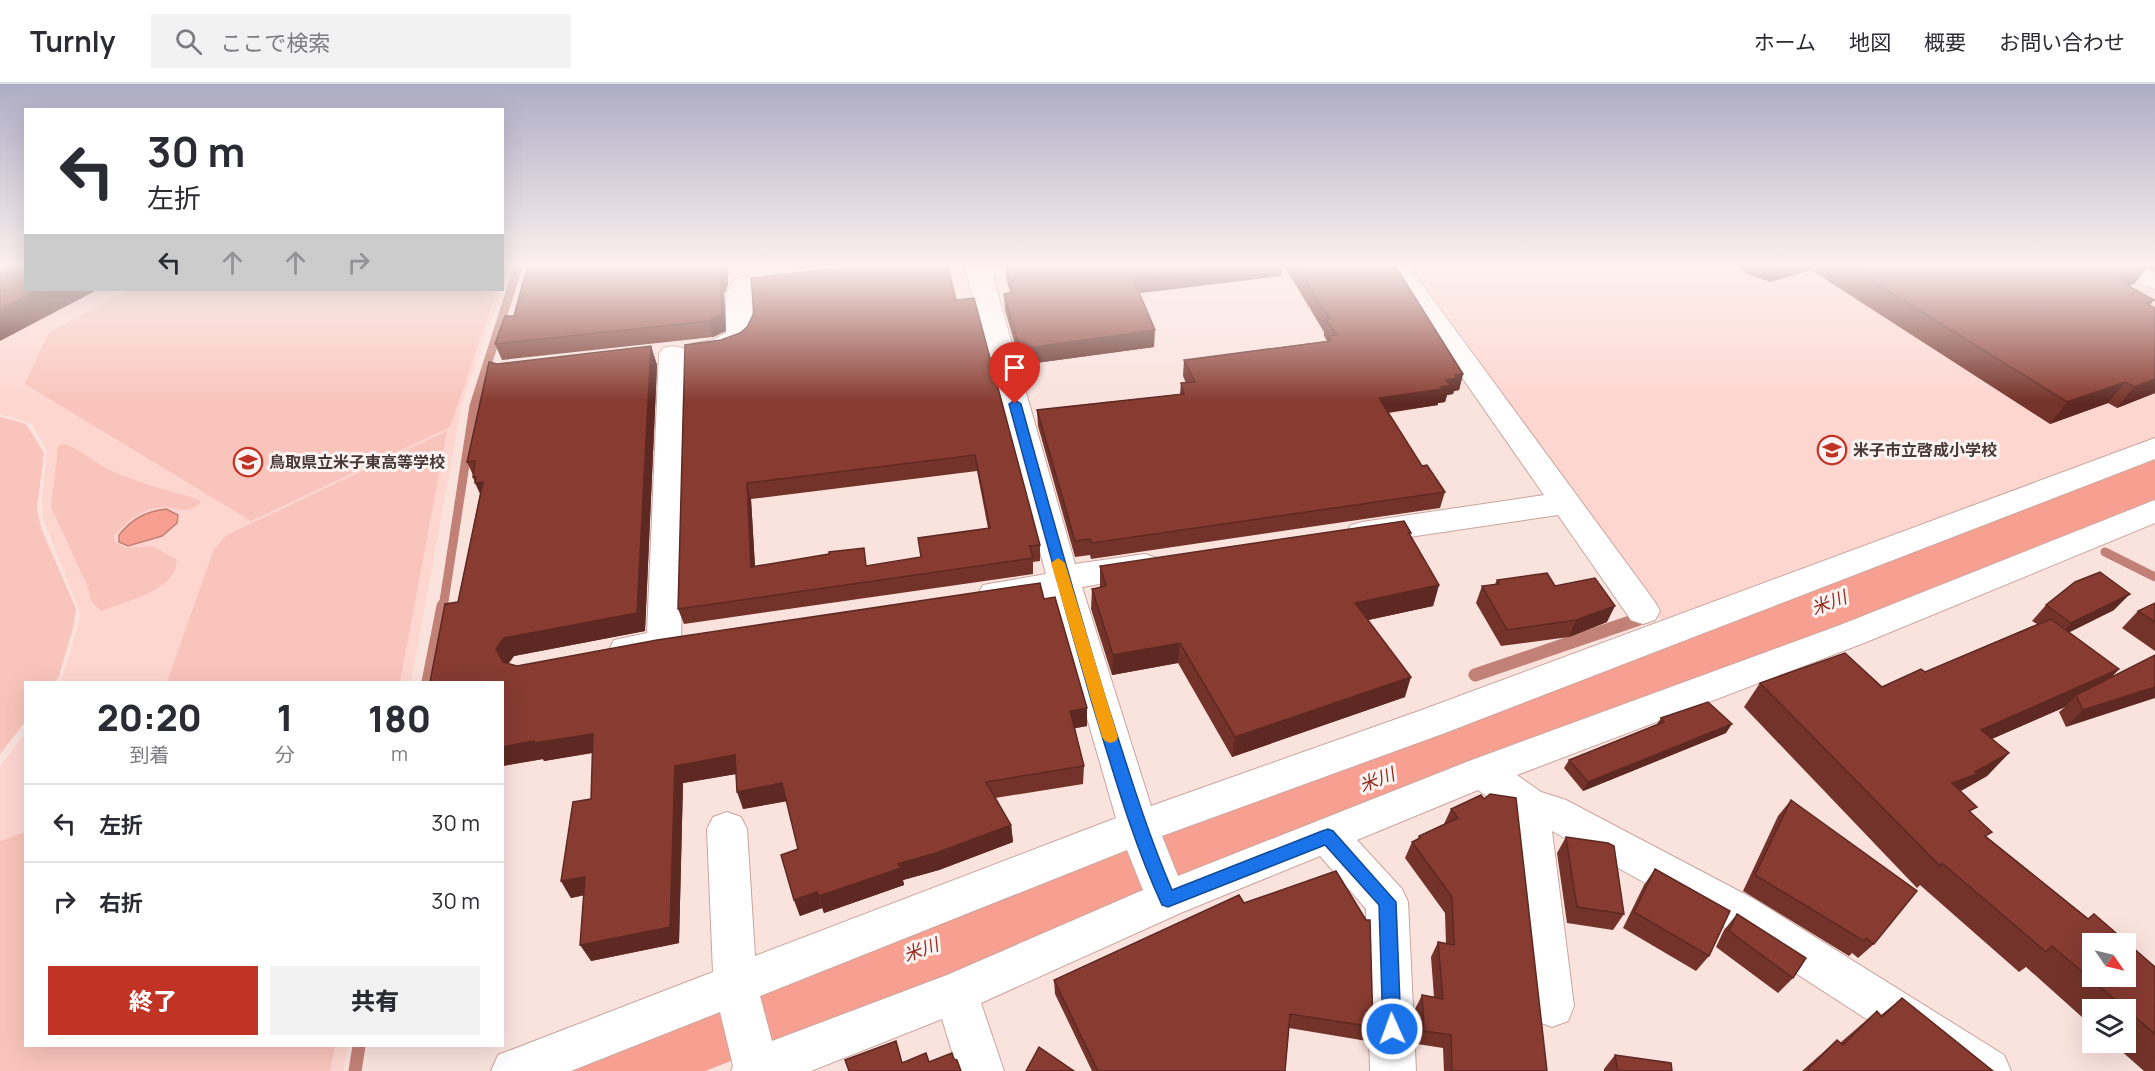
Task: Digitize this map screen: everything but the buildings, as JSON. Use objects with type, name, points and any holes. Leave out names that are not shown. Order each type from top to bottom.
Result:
[{"type":"street","points":[[664,643],[662,355],[718,347],[739,337],[739,310]]},
{"type":"street","points":[[988,310],[1063,581],[1141,833],[1164,892]]},
{"type":"street","points":[[1428,310],[1643,611]]},
{"type":"street","points":[[514,1071],[736,991],[1141,833],[2155,448]]},
{"type":"street","points":[[1332,538],[1565,503]]},
{"type":"street","points":[[727,829],[736,991],[753,1060],[956,992],[1164,892],[1328,836],[1482,772],[1852,634],[2155,511]]},
{"type":"street","points":[[967,598],[1048,586],[1076,576],[1170,562]]},
{"type":"street","points":[[595,655],[699,638]]},
{"type":"street","points":[[1482,772],[1529,805],[1552,812],[1739,913],[1988,1071]]},
{"type":"street","points":[[1529,805],[1552,1006]]},
{"type":"street","points":[[1328,836],[1387,902],[1393,1071]]},
{"type":"street","points":[[956,992],[981,1071]]},
{"type":"shaded area","name":"鳥取県立米子東高等学校","points":[[0,310],[495,310],[462,403],[411,681],[61,681],[81,615],[43,518],[42,500],[47,450],[32,424],[0,414]]},
{"type":"shaded area","points":[[91,310],[490,310],[450,427],[251,521],[25,384],[49,332]]},
{"type":"shaded area","name":"米子市立啓成小学校","points":[[1436,310],[2155,310],[2155,439],[1666,624],[1651,610]]},
{"type":"shaded area","points":[[0,417],[26,424],[44,453],[37,508],[41,528],[76,609],[59,676],[56,681],[24,681],[24,723],[0,754]]},
{"type":"shaded area","points":[[447,431],[400,681],[167,681],[214,549],[227,535]]},
{"type":"shaded area","points":[[64,444],[120,475],[199,500],[201,503],[189,510],[165,507],[143,512],[114,535],[115,542],[126,548],[152,546],[176,559],[175,570],[160,587],[101,611],[92,602],[87,585],[51,507],[58,448],[59,445]]},
{"type":"shaded area","points":[[166,509],[178,515],[177,523],[162,536],[128,546],[119,542],[119,535],[134,520]]},
{"type":"shaded area","points":[[24,735],[24,1047],[348,1047],[343,1071],[0,1071],[0,766]]},
{"type":"shaded area","points":[[24,832],[24,1047],[335,1047],[330,1071],[0,1071],[0,841]]},
{"type":"waterway","points":[[443,608],[474,406],[504,310]]},
{"type":"waterway","name":"米川","points":[[593,1071],[1135,869],[1244,832],[1475,739],[2155,476]]},
{"type":"waterway","points":[[2105,552],[2155,577]]},
{"type":"waterway","points":[[428,681],[443,606]]},
{"type":"waterway","points":[[1475,675],[1639,619]]},
{"type":"waterway","points":[[355,1071],[359,1047]]},
{"type":"slow traffic","points":[[1058,563],[1110,737]]},
{"type":"place","name":"米子市立啓成小学校","points":[[1832,450]]},
{"type":"place","name":"鳥取県立米子東高等学校","points":[[248,462]]},
{"type":"route","points":[[1015,404],[1063,581],[1130,802],[1142,840],[1168,900],[1328,836],[1387,902],[1392,1029]]}]
